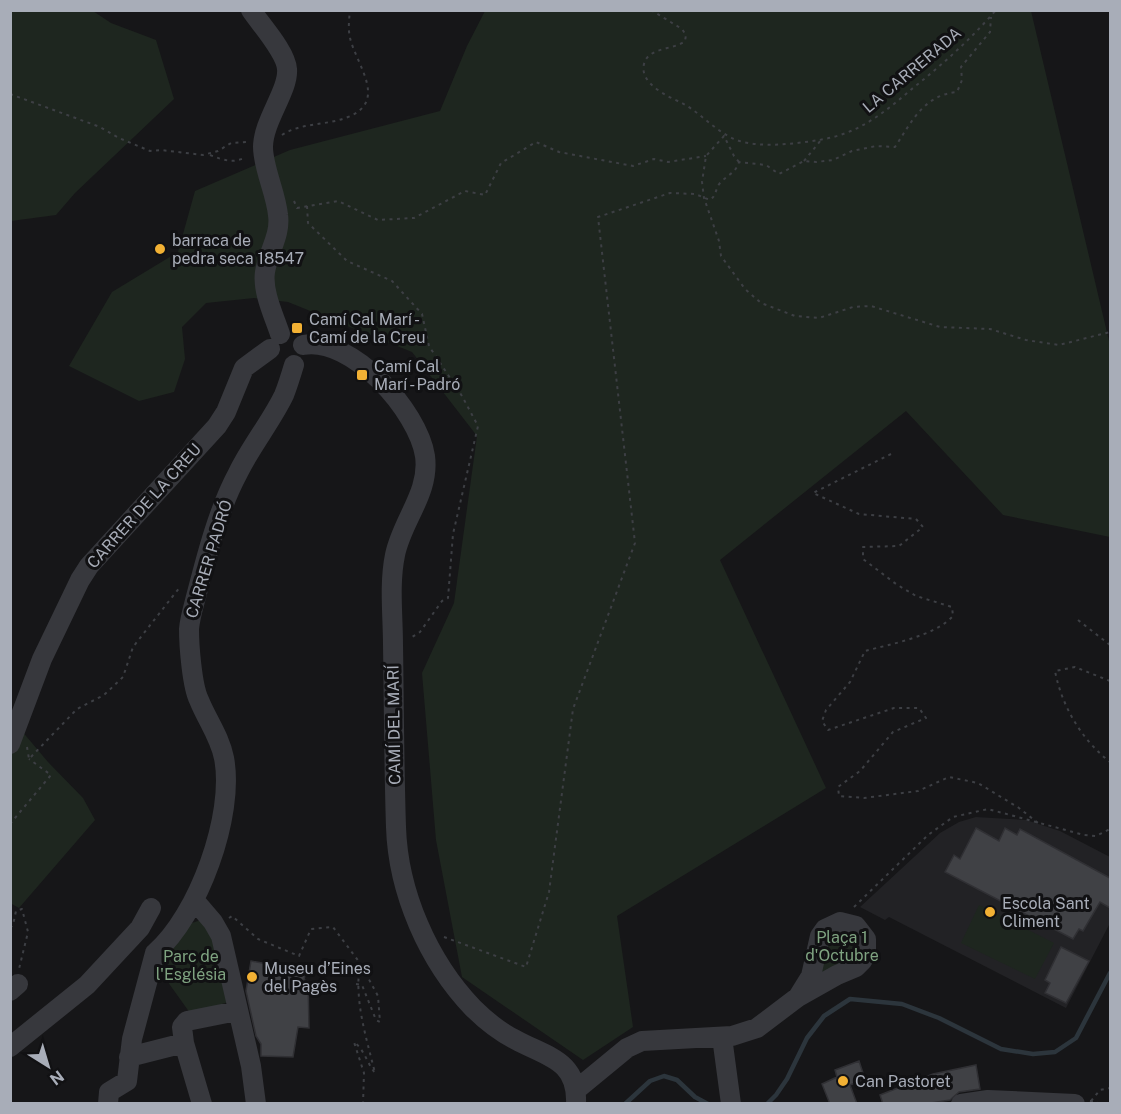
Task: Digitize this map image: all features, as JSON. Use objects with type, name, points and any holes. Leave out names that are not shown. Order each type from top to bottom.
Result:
[{"type":"street","points":[[251,10],[279,50],[287,67],[286,78],[268,122],[263,148],[279,214],[279,229],[264,275],[275,342],[275,362],[284,366],[298,362],[303,353],[303,345],[294,335],[275,342]]},
{"type":"street","name":"CARRER DE LA CREU","points":[[10,744],[42,659],[89,566],[217,426],[226,412],[244,368],[275,342]]},
{"type":"street","name":"CAMÍ DEL MARÍ","points":[[303,345],[314,343],[334,350],[372,374],[392,393],[404,409],[417,431],[424,452],[424,481],[395,554],[392,598],[398,851],[407,890],[421,929],[448,976],[473,1007],[504,1034],[559,1061],[570,1072],[576,1097]]},
{"type":"street","name":"CARRER PADRÓ","points":[[155,953],[186,917],[195,901],[224,814],[226,778],[221,748],[195,688],[190,634],[191,619],[205,562],[227,498],[238,472],[284,395],[294,364]]},
{"type":"street","points":[[195,901],[213,921],[221,936],[251,1066],[256,1104]]},
{"type":"street","points":[[10,1047],[87,985],[140,928],[151,908]]},
{"type":"street","points":[[576,1097],[615,1057],[635,1044],[653,1039],[722,1037],[751,1031],[798,997],[856,967],[862,961],[867,946],[862,931],[856,926],[840,922],[832,924],[820,936],[811,976],[798,997]]},
{"type":"street","points":[[108,1104],[109,1092],[127,1081],[132,1039],[155,953],[124,945]]},
{"type":"street","points":[[202,1104],[184,1043],[182,1027],[187,1021],[237,1011]]},
{"type":"street","points":[[722,1037],[731,1104]]},
{"type":"street","points":[[129,1057],[184,1043]]},
{"type":"street","points":[[960,1104],[978,1101],[1023,1100],[1083,1102]]},
{"type":"path","points":[[10,94],[99,127],[150,151],[210,155],[227,161],[241,160],[291,129],[346,118],[360,111],[368,100],[368,87],[351,39],[350,10]]},
{"type":"path","name":"LA CARRERADA","points":[[651,10],[682,29],[686,35],[686,41],[648,56],[643,65],[644,74],[663,94],[691,108],[724,135],[742,142],[758,144],[788,144],[821,140],[847,133],[872,121],[944,63],[996,10]]},
{"type":"path","points":[[804,161],[832,160],[852,151],[876,146],[895,147],[921,110],[934,98],[944,93],[957,92],[962,80],[962,67],[990,32],[991,17]]},
{"type":"path","points":[[821,140],[804,161],[779,174],[766,165],[740,162],[734,156],[724,135],[706,156],[702,171],[704,198],[719,241],[721,256],[746,289],[761,303],[795,316],[819,318],[854,307],[871,306],[940,327],[990,329],[1026,340],[1059,345],[1110,332]]},
{"type":"path","points":[[210,155],[237,142],[247,142],[263,148]]},
{"type":"path","points":[[291,196],[297,208],[338,201],[378,220],[414,218],[465,191],[484,195],[501,163],[536,142],[559,152],[633,166],[654,159],[668,162],[706,156]]},
{"type":"path","points":[[421,929],[526,967],[549,891],[573,710],[635,543],[598,217],[670,193],[698,195],[710,200],[715,196],[718,185],[737,171],[740,162]]},
{"type":"path","points":[[698,195],[704,190]]},
{"type":"path","points":[[891,454],[813,493],[859,514],[916,519],[923,527],[899,546],[863,547],[863,559],[896,585],[916,596],[952,607],[953,616],[945,624],[904,641],[865,651],[850,682],[826,710],[822,721],[828,730],[894,708],[919,708],[926,718],[893,732],[860,771],[838,787],[839,795],[864,798],[918,791],[948,777],[978,783],[1019,807],[1038,823]]},
{"type":"path","points":[[29,759],[77,710],[104,695],[123,677],[133,646],[180,587]]},
{"type":"path","points":[[1078,620],[1110,645]]},
{"type":"path","points":[[1110,681],[1075,667],[1055,671],[1064,699],[1085,739],[1110,762]]},
{"type":"path","points":[[10,824],[51,776],[29,759],[23,714]]},
{"type":"path","points":[[840,922],[928,835],[953,817],[988,809],[1084,836],[1096,836],[1110,829]]},
{"type":"path","points":[[10,928],[13,925],[16,911],[21,909],[28,932],[14,988]]},
{"type":"path","points":[[229,920],[232,916],[258,939],[298,956],[311,929],[333,927],[360,963],[378,996],[380,1022],[376,1020],[362,985],[356,984]]},
{"type":"path","points":[[360,963],[356,984],[358,1002],[375,1073],[361,1048],[354,1041],[364,1073],[363,1104]]},
{"type":"path","points":[[1083,1102],[1100,1090],[1110,1088]]},
{"type":"shaded area","name":"Escola Sant Climent","points":[[976,817],[1026,820],[1060,831],[1110,857],[1110,923],[1066,1008],[889,917],[885,920],[860,907],[940,833],[959,822]]},
{"type":"green space","points":[[10,11],[93,11],[111,23],[156,40],[174,99],[75,193],[56,215],[11,221]]},
{"type":"green space","points":[[485,11],[1031,11],[1110,345],[1110,537],[1003,515],[906,411],[720,560],[826,788],[617,916],[633,1027],[583,1060],[462,977],[436,840],[422,673],[454,603],[477,436],[412,352],[288,302],[254,298],[206,303],[182,327],[185,359],[174,392],[139,401],[69,366],[112,292],[178,252],[195,191],[290,150],[440,111],[467,46]]},
{"type":"green space","points":[[10,717],[48,762],[83,798],[95,820],[19,908],[10,903]]},
{"type":"green space","points":[[979,905],[1054,943],[1035,979],[961,943]]},
{"type":"green space","name":"Parc de l'Església","points":[[201,920],[208,924],[229,1002],[190,1013],[160,971],[159,962],[189,924]]},
{"type":"green space","name":"Plaça 1 d'Octubre","points":[[834,928],[857,934],[858,957],[818,982],[824,937]]},
{"type":"building","points":[[976,828],[999,841],[1005,828],[1017,835],[1020,829],[1110,878],[1110,908],[1100,902],[1083,931],[1079,929],[1073,939],[945,872],[954,855],[960,859]]},
{"type":"building","points":[[1061,947],[1089,961],[1066,1003],[1045,993],[1050,983],[1045,980]]},
{"type":"building","points":[[251,961],[305,975],[304,980],[308,981],[309,1028],[298,1027],[293,1057],[261,1056],[261,1044],[256,1036],[246,991]]},
{"type":"building","name":"Can Pastoret","points":[[859,1061],[865,1079],[850,1085],[857,1104],[830,1104],[822,1084],[837,1077],[835,1070]]},
{"type":"building","points":[[976,1065],[980,1089],[959,1092],[950,1100],[925,1104],[883,1104],[880,1095],[933,1074]]},
{"type":"waterway","points":[[767,1104],[787,1079],[807,1038],[824,1016],[850,999],[902,1004],[939,1018],[1001,1049],[1033,1054],[1055,1052],[1076,1038],[1110,973]]},
{"type":"waterway","points":[[625,1104],[650,1081],[664,1076],[677,1080],[695,1097],[708,1104]]},
{"type":"place","name":"barraca de pedra seca 18547","points":[[160,249]]},
{"type":"place","name":"Camí Cal Marí - Camí de la Creu","points":[[297,328]]},
{"type":"place","name":"Camí Cal Marí - Padró","points":[[362,375]]},
{"type":"place","name":"Escola Sant Climent","points":[[990,912]]},
{"type":"place","name":"Museu d’Eines del Pagès","points":[[252,977]]},
{"type":"place","name":"Can Pastoret","points":[[843,1081]]}]
